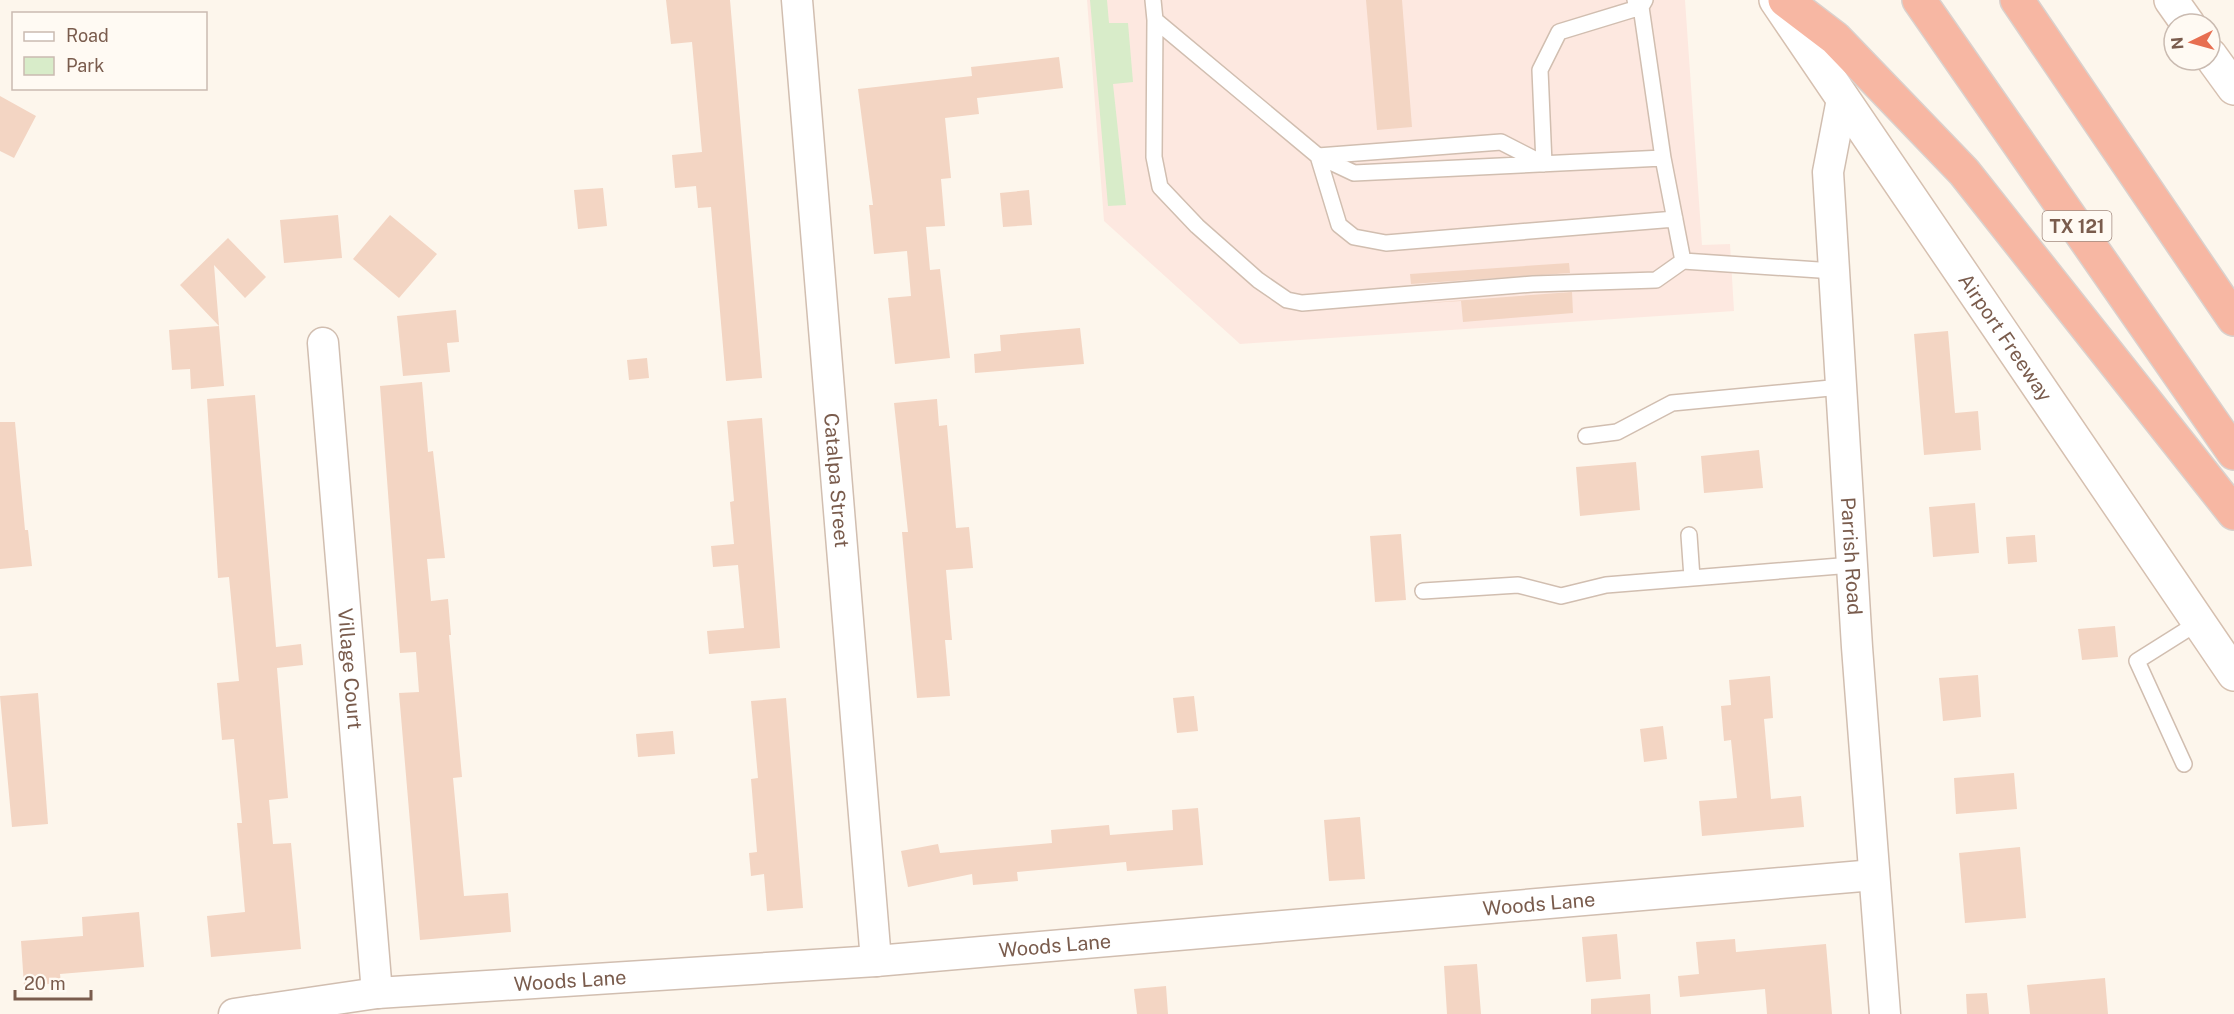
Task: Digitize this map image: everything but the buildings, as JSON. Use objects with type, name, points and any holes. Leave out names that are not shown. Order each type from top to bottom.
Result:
[{"type":"highway","points":[[1785,0],[1835,38],[1964,172],[2234,513]]},
{"type":"highway","name":"TX 121","points":[[1919,0],[2234,453]]},
{"type":"highway","points":[[2017,0],[2234,319]]},
{"type":"main road","name":"Airport Freeway","points":[[1776,0],[2234,674]]},
{"type":"main road","points":[[2222,71],[2234,88]]},
{"type":"street","name":"Catalpa Street","points":[[797,0],[876,961]]},
{"type":"street","name":"Parrish Road","points":[[1842,99],[1828,172],[1852,565],[1885,1014]]},
{"type":"street","name":"Village Court","points":[[323,344],[377,993]]},
{"type":"street","name":"Woods Lane","points":[[234,1014],[377,993],[876,961],[1874,875]]},
{"type":"lane","points":[[1153,0],[1155,21],[1154,157],[1160,187],[1197,226],[1258,280],[1287,300],[1302,303],[1533,284],[1656,280],[1683,261],[1834,271]]},
{"type":"lane","points":[[1544,164],[1540,70],[1559,32],[1640,2],[1663,158],[1683,261]]},
{"type":"lane","points":[[1155,21],[1318,156],[1354,173],[1663,158]]},
{"type":"lane","points":[[1318,156],[1501,142],[1544,164]]},
{"type":"lane","points":[[1318,156],[1339,225],[1354,237],[1386,243],[1675,219]]},
{"type":"lane","points":[[1586,436],[1617,432],[1671,403],[1841,387]]},
{"type":"lane","points":[[1689,535],[1692,578]]},
{"type":"lane","points":[[1423,591],[1518,585],[1561,596],[1606,585],[1852,565]]},
{"type":"lane","points":[[2184,764],[2137,661],[2199,622]]},
{"type":"shaded area","points":[[1087,0],[1685,0],[1702,245],[1730,244],[1734,311],[1240,344],[1104,221]]},
{"type":"green space","points":[[1090,0],[1107,0],[1109,23],[1128,23],[1133,82],[1113,84],[1126,205],[1108,206]]}]
